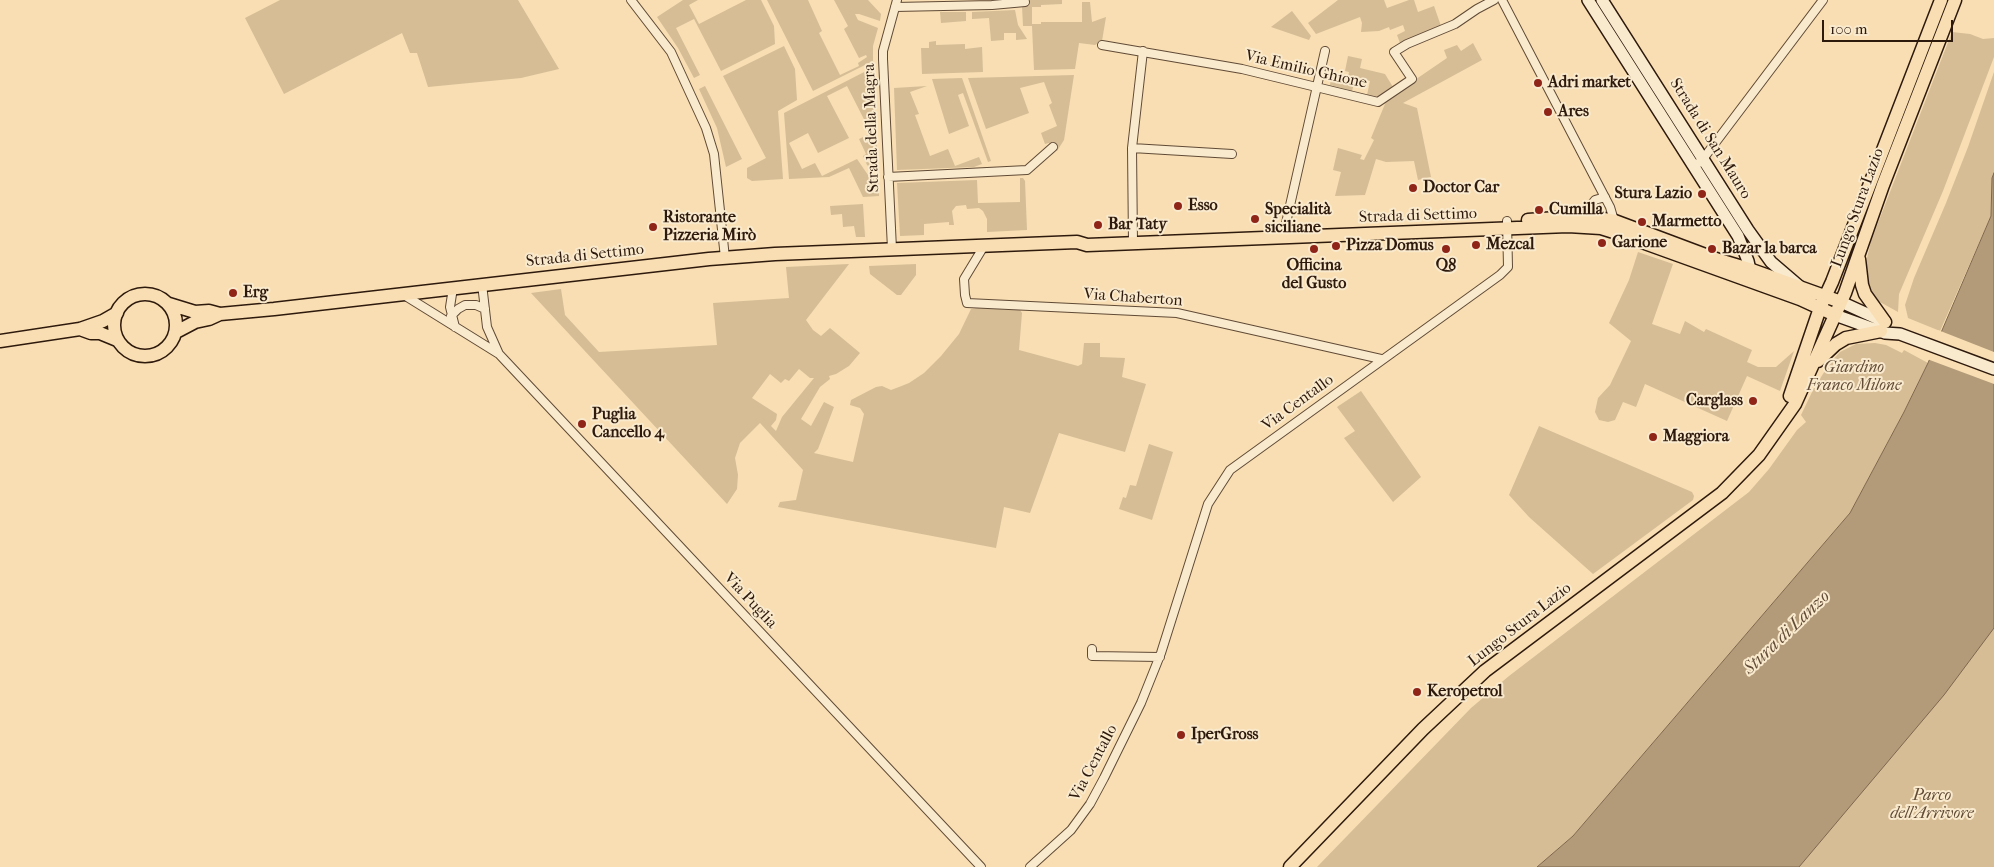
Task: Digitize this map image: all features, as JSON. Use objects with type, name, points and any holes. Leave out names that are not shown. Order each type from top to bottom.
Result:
[{"type":"main road","name":"Strada di San Mauro","points":[[1588,0],[1741,243],[1752,282]]},
{"type":"main road","name":"Strada di San Mauro","points":[[1602,0],[1748,230],[1771,262],[1800,286]]},
{"type":"main road","name":"Lungo Stura Lazio","points":[[1782,422],[1787,402],[1820,308],[1941,0]]},
{"type":"main road","name":"Lungo Stura Lazio","points":[[1290,867],[1453,699],[1511,651],[1722,492],[1759,455],[1795,404],[1841,302],[1886,176],[1955,0]]},
{"type":"main road","name":"Strada di Settimo","points":[[176,332],[195,322],[220,314],[725,258],[892,249],[1077,242],[1087,245],[1133,239],[1591,222],[1616,227],[1825,295]]},
{"type":"main road","name":"Strada di Settimo","points":[[1616,227],[1820,308]]},
{"type":"main road","points":[[1726,263],[1738,254],[1741,243]]},
{"type":"main road","points":[[1858,255],[1865,294],[1883,326]]},
{"type":"main road","points":[[80,330],[100,333],[117,340],[130,352],[139,356],[159,354],[167,348],[176,332],[174,313],[169,304],[158,296],[148,294],[137,294],[127,299],[117,313],[114,327],[117,340]]},
{"type":"main road","points":[[1825,295],[1901,334],[1994,369]]},
{"type":"main road","name":"Strada di Settimo","points":[[169,304],[195,312],[209,311],[220,314]]},
{"type":"main road","points":[[1820,308],[1835,315],[1883,326]]},
{"type":"main road","points":[[0,341],[80,330],[117,313]]},
{"type":"main road","points":[[1812,366],[1836,344],[1846,338],[1883,326]]},
{"type":"street","points":[[631,0],[671,52],[708,133],[714,154],[725,258]]},
{"type":"street","name":"Via Emilio Ghione","points":[[1102,45],[1242,69],[1378,102],[1412,80],[1394,52],[1407,44],[1455,24],[1477,8],[1494,0]]},
{"type":"street","points":[[1502,0],[1605,197],[1616,227]]},
{"type":"street","points":[[1694,167],[1703,159],[1822,0]]},
{"type":"street","name":"Strada della Magra","points":[[892,249],[883,51],[896,4],[992,5],[1025,2]]},
{"type":"street","points":[[1133,239],[1132,148],[1143,51]]},
{"type":"street","points":[[1285,234],[1325,51]]},
{"type":"street","points":[[888,177],[1027,170],[1053,146]]},
{"type":"street","points":[[1132,148],[1232,154]]},
{"type":"street","points":[[1591,222],[1590,209],[1595,200],[1605,197]]},
{"type":"street","name":"Via Centallo","points":[[1030,867],[1071,830],[1090,804],[1141,703],[1160,656],[1208,504],[1230,470],[1500,275],[1508,267],[1507,225]]},
{"type":"street","name":"Via Chaberton","points":[[984,246],[964,279],[967,303],[1177,313],[1381,360]]},
{"type":"street","name":"Via Puglia","points":[[482,284],[487,327],[498,354]]},
{"type":"street","points":[[453,288],[450,308],[455,326]]},
{"type":"street","name":"Via Puglia","points":[[402,294],[498,354],[981,867]]},
{"type":"street","points":[[451,316],[458,309],[466,305],[476,305],[485,310]]},
{"type":"street","points":[[1092,649],[1092,656],[1160,656]]},
{"type":"green space","points":[[280,0],[518,0],[559,69],[521,78],[428,87],[417,53],[410,53],[402,33],[284,94],[245,18]]},
{"type":"green space","points":[[683,0],[698,0],[689,5],[699,24],[746,0],[761,0],[774,26],[775,44],[721,71],[694,19],[676,28],[700,75],[694,78],[678,48],[657,17]]},
{"type":"green space","points":[[767,0],[808,0],[822,31],[819,33],[840,75],[859,66],[858,63],[867,57],[866,55],[859,58],[844,29],[848,26],[834,0],[868,0],[881,14],[880,21],[855,14],[858,20],[878,28],[873,46],[873,61],[813,91]]},
{"type":"green space","points":[[1030,0],[1062,0],[1062,4],[1032,7],[1032,24],[1041,24],[1041,22],[1082,22],[1082,2],[1090,2],[1092,22],[1106,17],[1102,41],[1095,45],[1079,43],[1075,69],[1034,70],[1032,26],[1023,26],[1022,6],[1029,6]]},
{"type":"green space","points":[[1338,0],[1384,0],[1387,8],[1414,0],[1418,12],[1434,6],[1441,26],[1400,43],[1397,35],[1405,31],[1403,25],[1390,30],[1389,27],[1379,31],[1361,32],[1362,23],[1360,17],[1316,34],[1308,23]]},
{"type":"green space","points":[[1015,10],[1018,25],[1027,39],[1016,40],[1016,33],[1004,33],[1004,40],[991,41],[989,18],[972,19],[972,12]]},
{"type":"green space","points":[[1292,11],[1311,36],[1309,40],[1271,27]]},
{"type":"green space","points":[[940,12],[966,12],[966,21],[941,23]]},
{"type":"green space","points":[[1952,32],[1970,34],[1983,39],[1994,38],[1994,57],[1943,191],[1899,294],[1898,312],[1873,300],[1864,271],[1871,241]]},
{"type":"green space","points":[[936,41],[936,45],[965,44],[965,49],[982,47],[983,72],[922,74],[921,48],[929,48],[929,42]]},
{"type":"green space","points":[[1473,43],[1482,60],[1403,103],[1417,108],[1431,177],[1418,180],[1414,161],[1386,162],[1376,159],[1365,195],[1335,196],[1341,172],[1333,170],[1338,148],[1362,155],[1360,159],[1364,160],[1374,140],[1371,138],[1387,99],[1447,58],[1444,50],[1457,45],[1461,51]]},
{"type":"green space","points":[[784,46],[795,69],[797,100],[778,111],[783,179],[752,181],[747,178],[747,168],[766,158],[723,76]]},
{"type":"green space","points":[[1348,56],[1362,59],[1360,68],[1385,74],[1393,87],[1378,98],[1367,95],[1370,81],[1356,77],[1352,91],[1330,85],[1331,80],[1341,83],[1342,80],[1347,81],[1349,72],[1345,71]]},
{"type":"green space","points":[[874,67],[878,174],[867,165],[863,156],[866,154],[859,139],[871,133],[847,86],[827,96],[849,138],[818,153],[808,133],[789,143],[802,169],[815,163],[822,176],[857,159],[868,175],[879,181],[879,196],[863,197],[849,168],[829,177],[789,179],[784,113]]},
{"type":"green space","points":[[1994,72],[1994,173],[1992,178],[1991,216],[1940,331],[1908,318],[1905,305],[1914,278],[1968,147]]},
{"type":"green space","points":[[1074,75],[1064,140],[1057,151],[1049,143],[1045,144],[1041,133],[1057,126],[1049,105],[1052,103],[1044,82],[1020,88],[1029,113],[986,129],[968,78]]},
{"type":"green space","points":[[962,78],[991,161],[988,162],[963,93],[958,95],[969,126],[949,134],[932,79]]},
{"type":"green space","points":[[705,86],[742,159],[726,167],[717,128],[699,89]]},
{"type":"green space","points":[[927,86],[910,92],[919,114],[915,115],[930,156],[948,149],[955,166],[979,157],[982,164],[974,167],[897,170],[894,88]]},
{"type":"green space","points":[[1020,178],[1023,178],[1025,181],[1027,230],[987,232],[987,219],[983,211],[979,208],[967,209],[966,205],[956,206],[952,211],[954,225],[949,225],[949,222],[924,224],[924,235],[900,236],[897,183],[977,180],[978,203],[1020,202]]},
{"type":"green space","points":[[863,204],[865,237],[856,237],[854,226],[843,227],[842,214],[831,215],[830,206]]},
{"type":"green space","points":[[1638,252],[1673,264],[1652,324],[1680,334],[1685,321],[1704,332],[1706,329],[1752,350],[1747,362],[1758,367],[1776,367],[1794,351],[1780,391],[1747,376],[1727,421],[1645,384],[1636,407],[1623,402],[1615,420],[1608,422],[1599,420],[1595,412],[1598,398],[1610,385],[1631,341],[1609,323],[1629,280]]},
{"type":"green space","points":[[849,264],[806,320],[813,330],[821,336],[830,328],[860,353],[849,366],[829,376],[830,379],[820,387],[801,419],[811,426],[824,402],[834,407],[818,449],[814,453],[853,462],[864,414],[860,408],[850,405],[851,400],[876,387],[882,386],[891,390],[909,383],[924,373],[959,334],[971,309],[977,308],[1020,310],[1022,313],[1019,350],[1078,366],[1082,364],[1084,343],[1100,343],[1100,357],[1125,358],[1122,377],[1146,384],[1125,452],[1059,433],[1030,513],[1004,507],[996,548],[778,507],[780,502],[796,500],[803,470],[760,423],[740,443],[735,458],[738,475],[737,489],[727,504],[531,293],[561,289],[565,315],[599,352],[717,345],[713,303],[789,298],[786,267]],"holes":[[[799,369],[810,378],[814,378],[782,417],[776,431],[771,426],[776,420],[777,414],[752,398],[770,374],[781,383],[785,379],[789,381]]]},
{"type":"green space","points":[[916,264],[916,275],[901,295],[897,295],[870,274],[869,266]]},
{"type":"green space","name":"Giardino Franco Milone","points":[[1875,343],[1886,345],[1902,353],[1904,350],[1928,363],[1850,513],[1573,836],[1537,867],[1317,867],[1471,708],[1509,676],[1749,492],[1769,469],[1797,430],[1806,422],[1801,415],[1814,388],[1830,363],[1840,352],[1856,344]]},
{"type":"green space","points":[[1361,391],[1421,477],[1393,502],[1344,438],[1355,431],[1337,407]]},
{"type":"green space","points":[[1539,426],[1692,492],[1693,500],[1593,574],[1529,517],[1509,495]]},
{"type":"green space","points":[[1149,444],[1173,452],[1152,520],[1119,509],[1123,497],[1126,498],[1130,485],[1136,486]]},
{"type":"green space","name":"Parco dell'Arrivore","points":[[1994,628],[1994,867],[1660,867]]},
{"type":"water","name":"Stura di Lanzo","points":[[1994,173],[1994,628],[1944,695],[1799,867],[1537,867],[1573,836],[1850,513],[1928,363],[1991,216],[1992,178]]},
{"type":"pier","points":[[1938,330],[1994,352],[1994,384],[1927,359]]},
{"type":"place","name":"Adri market","points":[[1538,83]]},
{"type":"place","name":"Ares","points":[[1548,112]]},
{"type":"place","name":"Doctor Car","points":[[1413,188]]},
{"type":"place","name":"Stura Lazio","points":[[1702,194]]},
{"type":"place","name":"Esso","points":[[1178,206]]},
{"type":"place","name":"Cumilla","points":[[1539,210]]},
{"type":"place","name":"Specialità siciliane","points":[[1255,219]]},
{"type":"place","name":"Marmetto","points":[[1642,222]]},
{"type":"place","name":"Bar Taty","points":[[1098,225]]},
{"type":"place","name":"Ristorante Pizzeria Mirò","points":[[653,227]]},
{"type":"place","name":"Garione","points":[[1602,243]]},
{"type":"place","name":"Mezcal","points":[[1476,245]]},
{"type":"place","name":"Pizza Domus","points":[[1336,246]]},
{"type":"place","name":"Officina del Gusto","points":[[1314,249]]},
{"type":"place","name":"Q8","points":[[1446,249]]},
{"type":"place","name":"Bazar la barca","points":[[1712,249]]},
{"type":"place","name":"Erg","points":[[233,293]]},
{"type":"place","name":"Carglass","points":[[1753,401]]},
{"type":"place","name":"Puglia Cancello 4","points":[[582,424]]},
{"type":"place","name":"Maggiora","points":[[1653,437]]},
{"type":"place","name":"Keropetrol","points":[[1417,692]]},
{"type":"place","name":"IperGross","points":[[1181,735]]}]
